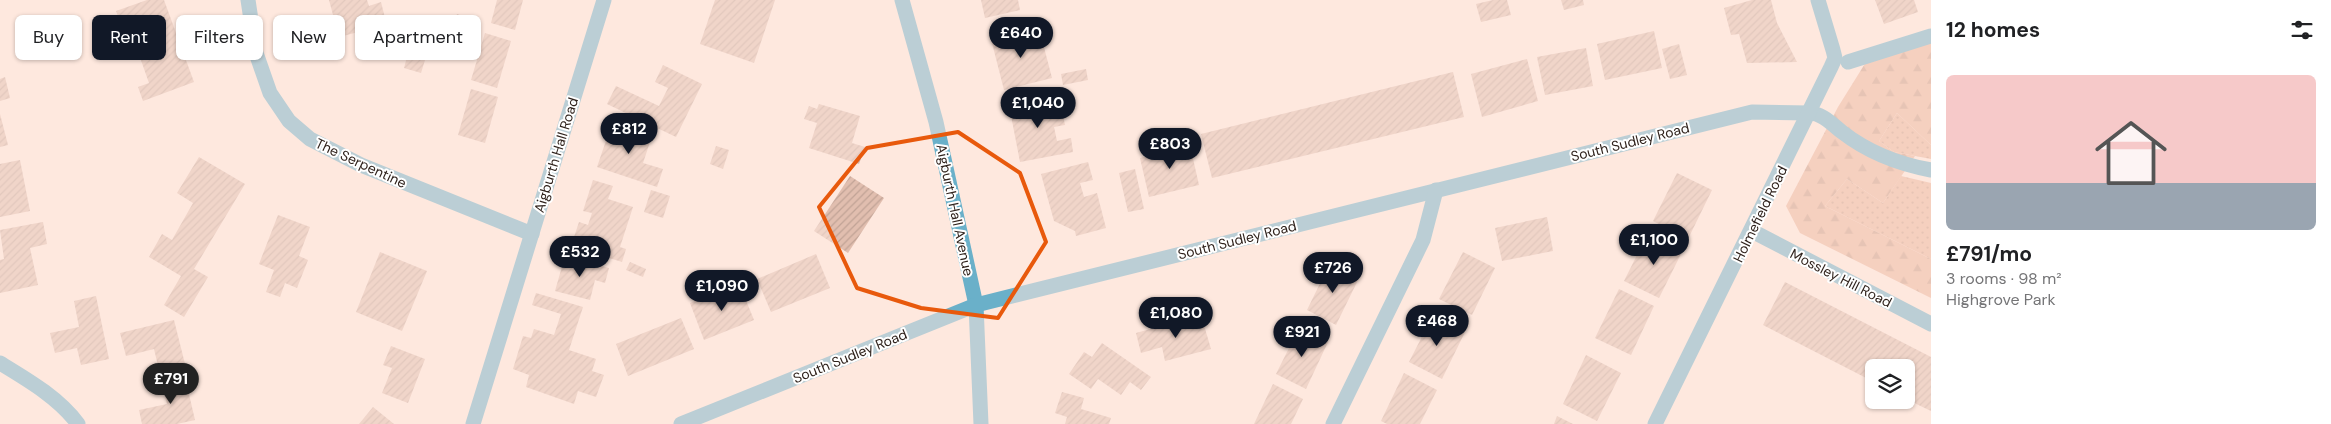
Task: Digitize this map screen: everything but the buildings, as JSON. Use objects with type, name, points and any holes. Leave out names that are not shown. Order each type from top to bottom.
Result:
[{"type":"street","name":"The Serpentine","points":[[248,0],[256,53],[270,94],[289,121],[310,140],[361,164],[532,234]]},
{"type":"street","name":"Aigburth Hall Road","points":[[473,424],[604,0]]},
{"type":"street","name":"Aigburth Hall Avenue","points":[[902,0],[936,122],[976,305],[980,424]]},
{"type":"street","name":"Holmefield Road","points":[[1655,424],[1752,231],[1834,58],[1818,0]]},
{"type":"street","points":[[1848,62],[1931,36]]},
{"type":"street","name":"South Sudley Road","points":[[681,424],[976,305],[1752,112],[1809,114]]},
{"type":"street","points":[[1809,114],[1818,114],[1851,139],[1876,154],[1931,170]]},
{"type":"street","points":[[1333,424],[1424,240],[1436,190]]},
{"type":"street","name":"Mossley Hill Road","points":[[1752,231],[1931,324]]},
{"type":"street","points":[[0,363],[68,411],[78,424]]},
{"type":"highlighted area","points":[[958,132],[1020,173],[1046,242],[998,318],[921,308],[857,288],[819,207],[867,148]]},
{"type":"green space","points":[[1931,42],[1931,145],[1897,113],[1879,141],[1894,152],[1915,156],[1883,203],[1847,179],[1825,206],[1931,259],[1931,298],[1800,233],[1786,206],[1838,107],[1866,62]]},
{"type":"green space","points":[[1897,113],[1931,145],[1931,159],[1894,152],[1879,141]]},
{"type":"green space","points":[[1901,176],[1931,183],[1931,259],[1825,206],[1847,179],[1883,203]]}]
